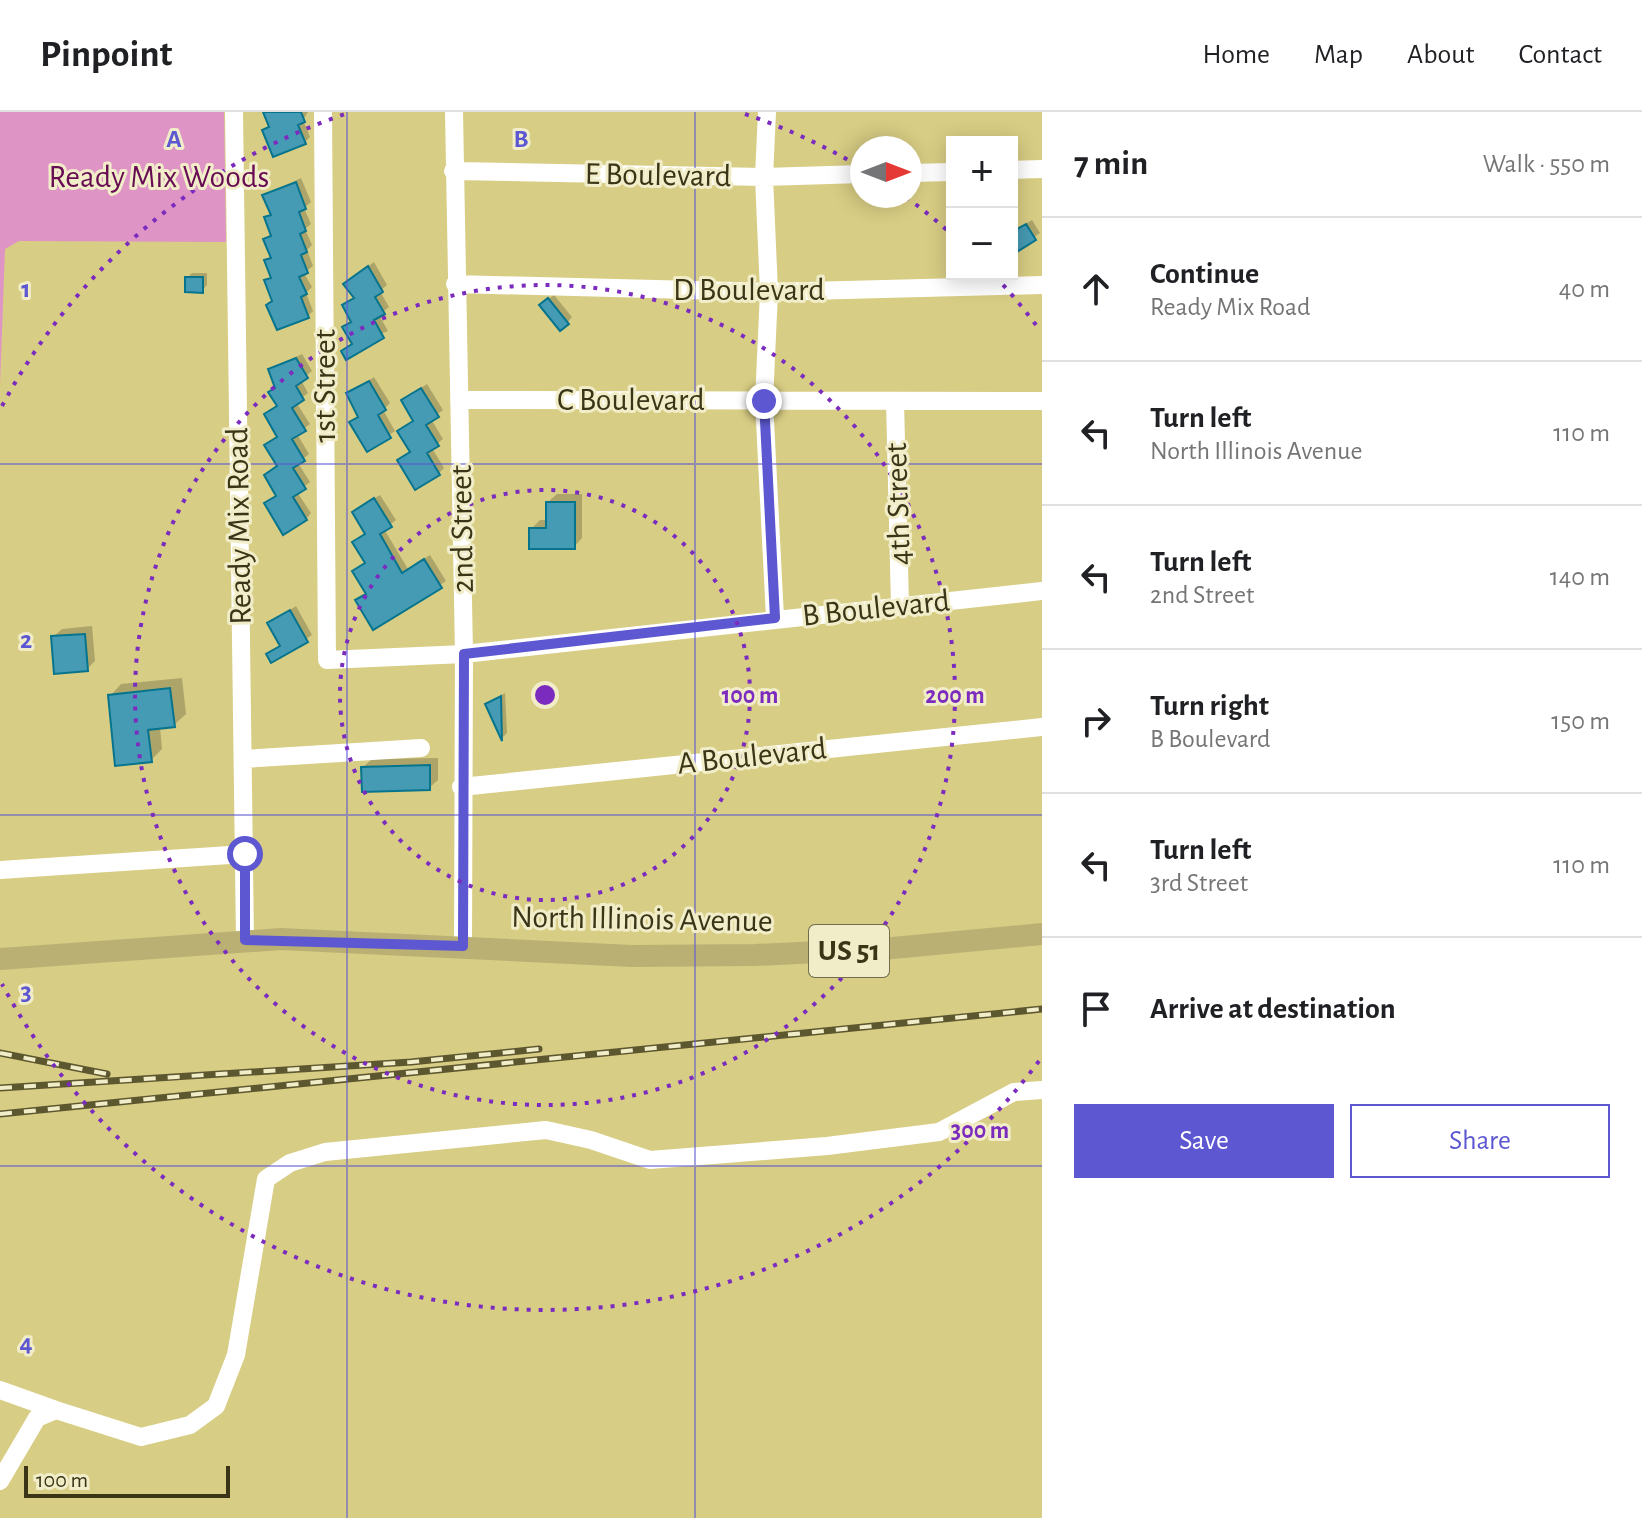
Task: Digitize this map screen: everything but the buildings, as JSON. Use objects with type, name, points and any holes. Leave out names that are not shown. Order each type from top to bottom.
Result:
[{"type":"main road","name":"North Illinois Avenue","points":[[0,959],[245,940],[699,956],[882,949],[1042,934]]},
{"type":"street","name":"Ready Mix Road","points":[[234,112],[245,940]]},
{"type":"street","name":"1st Street","points":[[323,112],[327,660]]},
{"type":"street","name":"2nd Street","points":[[454,112],[464,654],[461,787],[463,946]]},
{"type":"street","points":[[767,112],[764,177],[769,292],[764,401],[775,618]]},
{"type":"street","points":[[1018,170],[1042,169]]},
{"type":"street","name":"E Boulevard","points":[[453,171],[764,177],[850,174]]},
{"type":"street","points":[[922,173],[946,172]]},
{"type":"street","name":"D Boulevard","points":[[455,284],[769,292],[1042,285]]},
{"type":"street","name":"C Boulevard","points":[[459,400],[1042,401]]},
{"type":"street","name":"4th Street","points":[[895,401],[900,606]]},
{"type":"street","name":"B Boulevard","points":[[327,660],[464,654],[1042,591]]},
{"type":"street","name":"A Boulevard","points":[[461,787],[1042,727]]},
{"type":"street","points":[[243,759],[421,748]]},
{"type":"street","points":[[0,870],[245,854]]},
{"type":"street","points":[[0,1390],[141,1437],[190,1425],[216,1406],[236,1355],[266,1179],[290,1163],[325,1152],[546,1130],[591,1140],[650,1160],[827,1146],[939,1132],[1014,1092],[1042,1090]]},
{"type":"street","points":[[0,1481],[37,1418],[56,1410]]},
{"type":"green space","name":"Ready Mix Woods","points":[[0,112],[224,112],[226,242],[19,241],[5,249],[0,385]]},
{"type":"railway","points":[[0,1114],[1042,1009]]},
{"type":"railway","points":[[0,1088],[411,1062],[539,1049]]},
{"type":"railway","points":[[0,1053],[107,1074]]},
{"type":"route","points":[[245,854],[245,940],[463,946],[461,787],[464,654],[775,618],[764,401]]}]
